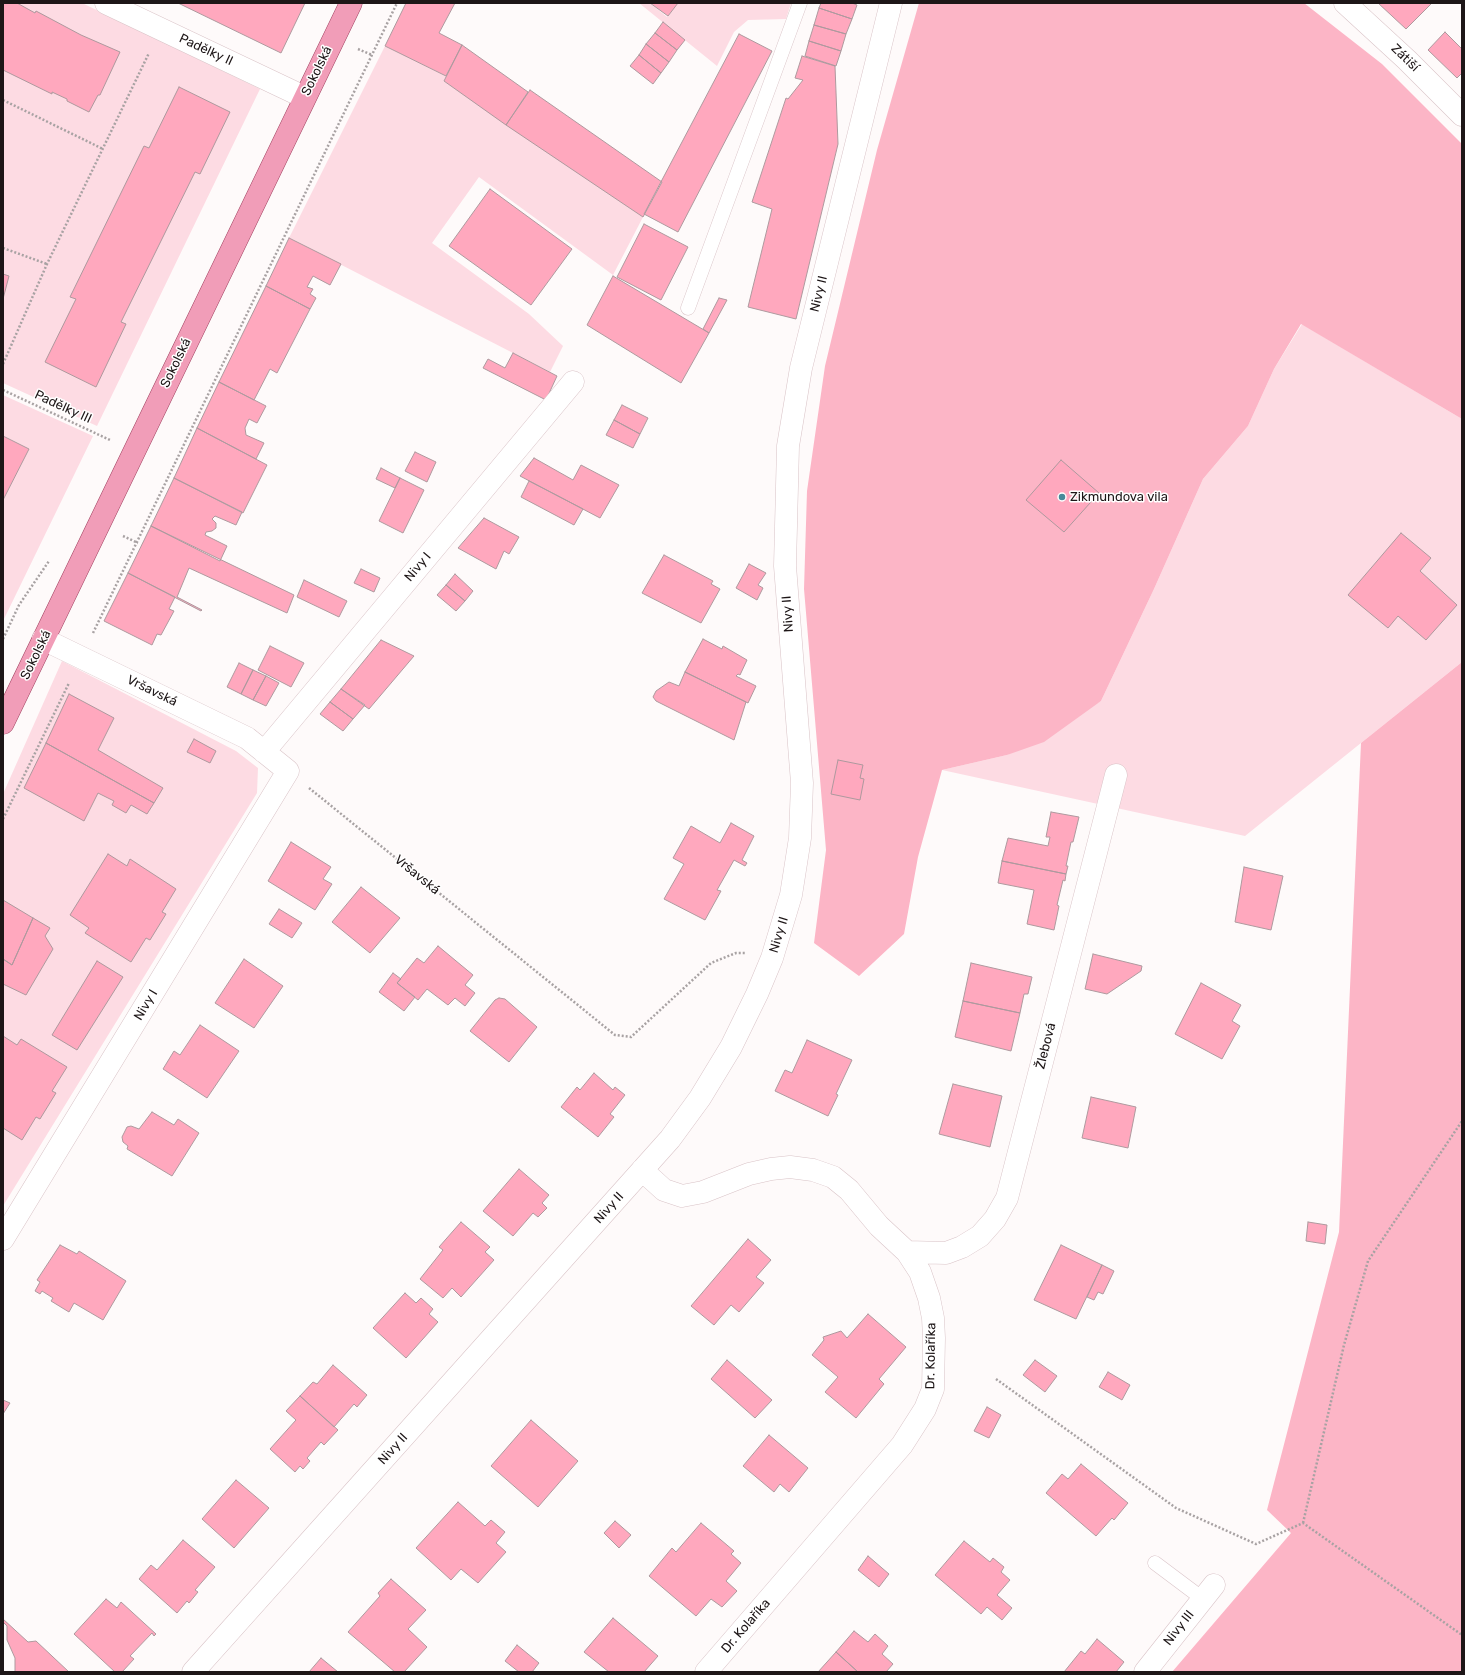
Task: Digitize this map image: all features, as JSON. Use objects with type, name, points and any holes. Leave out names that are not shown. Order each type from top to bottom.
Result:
[{"type":"main road","name":"Sokolská","points":[[3,724],[304,97],[351,3]]},
{"type":"street","name":"Padělky II","points":[[106,3],[304,97]]},
{"type":"street","name":"Nivy II","points":[[193,1672],[670,1139],[700,1098],[731,1047],[757,994],[772,958],[793,881],[800,838],[801,791],[785,566],[788,446],[801,368],[891,3]]},
{"type":"street","name":"Zátiší","points":[[1345,3],[1407,60],[1462,115]]},
{"type":"street","name":"Nivy I","points":[[264,752],[572,382]]},
{"type":"street","name":"Vršavská","points":[[44,639],[82,656],[247,738],[288,771]]},
{"type":"street","name":"Nivy I","points":[[3,1239],[288,771]]},
{"type":"street","name":"Žlebová","points":[[907,1252],[946,1253],[962,1247],[980,1236],[995,1220],[1007,1198],[1116,775]]},
{"type":"street","name":"Dr. Kolaříka","points":[[642,1170],[664,1190],[682,1196],[703,1192],[749,1174],[771,1169],[790,1167],[824,1173],[842,1182],[879,1226],[907,1252],[920,1272],[929,1298],[932,1318],[934,1338],[932,1389],[925,1409],[902,1444],[706,1672]]},
{"type":"street","name":"Nivy III","points":[[1145,1672],[1208,1592]]},
{"type":"lane","points":[[688,308],[800,3]]},
{"type":"lane","points":[[1155,1563],[1208,1592]]},
{"type":"path","points":[[3,819],[397,3]]},
{"type":"path","points":[[3,364],[47,264],[161,29]]},
{"type":"path","points":[[3,100],[102,148]]},
{"type":"path","points":[[3,248],[47,264]]},
{"type":"path","name":"Padělky III","points":[[3,390],[114,442]]},
{"type":"path","points":[[3,639],[19,605],[53,555]]},
{"type":"path","name":"Vršavská","points":[[288,771],[615,1035],[631,1037],[711,963],[736,953],[750,953],[772,958]]},
{"type":"path","points":[[1303,1523],[1344,1345],[1368,1261],[1462,1121]]},
{"type":"path","points":[[996,1379],[1176,1508],[1256,1544],[1303,1523]]},
{"type":"path","points":[[1303,1523],[1462,1635]]},
{"type":"shaded area","points":[[3,3],[82,3],[260,89],[97,426],[3,383]]},
{"type":"shaded area","points":[[639,3],[650,3],[667,17],[678,3],[791,3],[786,19],[748,20],[734,32],[717,66]]},
{"type":"shaded area","points":[[919,3],[1304,3],[1382,64],[1462,144],[1462,419],[1301,324],[1274,369],[1248,426],[1203,479],[1154,589],[1101,701],[1044,742],[1007,755],[942,770],[918,857],[904,934],[859,976],[814,943],[826,850],[804,589],[807,491],[825,366],[877,150]]},
{"type":"shaded area","points":[[385,46],[446,76],[444,81],[643,217],[613,275],[479,177],[432,243],[529,314],[563,346],[550,372],[289,238]]},
{"type":"shaded area","points":[[1302,324],[1462,419],[1462,662],[1245,836],[942,770],[1007,755],[1101,701],[1154,589],[1203,479],[1248,426],[1274,369]]},
{"type":"shaded area","points":[[3,395],[93,436],[3,621],[3,500],[29,449],[3,436]]},
{"type":"shaded area","points":[[62,661],[236,751],[258,768],[257,793],[3,1206],[3,794]]},
{"type":"shaded area","points":[[1462,662],[1462,1672],[1172,1672],[1291,1533],[1267,1510],[1339,1232],[1361,743]]},
{"type":"building","points":[[3,3],[17,3],[35,13],[36,11],[81,35],[120,52],[100,95],[98,95],[89,112],[67,101],[67,99],[52,92],[52,94],[3,70]]},
{"type":"building","points":[[178,3],[305,3],[281,53]]},
{"type":"building","points":[[406,3],[455,3],[439,33],[462,45],[446,76],[385,46]]},
{"type":"building","points":[[650,3],[678,3],[668,16]]},
{"type":"building","points":[[821,3],[852,3],[857,5],[852,19],[819,8]]},
{"type":"building","points":[[1378,3],[1430,3],[1431,4],[1406,29]]},
{"type":"building","points":[[819,8],[852,19],[846,34],[814,25]]},
{"type":"building","points":[[663,22],[685,40],[677,50],[655,33]]},
{"type":"building","points":[[814,25],[846,34],[841,51],[809,41]]},
{"type":"building","points":[[1445,32],[1462,49],[1462,73],[1457,78],[1428,50]]},
{"type":"building","points":[[655,33],[677,50],[669,62],[646,44]]},
{"type":"building","points":[[739,34],[772,51],[678,232],[644,214]]},
{"type":"building","points":[[809,41],[841,51],[836,66],[805,56]]},
{"type":"building","points":[[646,44],[669,62],[661,73],[639,55]]},
{"type":"building","points":[[462,45],[528,92],[506,125],[444,81]]},
{"type":"building","points":[[639,55],[661,73],[653,84],[630,66]]},
{"type":"building","points":[[802,56],[835,66],[838,144],[796,319],[748,307],[772,209],[752,202],[786,98],[788,99],[803,80],[795,78]]},
{"type":"building","points":[[179,87],[230,112],[200,174],[195,172],[121,322],[126,324],[96,387],[45,362],[76,299],[70,297],[144,146],[149,148]]},
{"type":"building","points":[[530,90],[662,182],[643,217],[506,125]]},
{"type":"building","points":[[490,189],[572,249],[531,305],[449,246]]},
{"type":"building","points":[[644,224],[688,247],[661,300],[617,277]]},
{"type":"building","points":[[289,238],[341,264],[330,285],[313,276],[307,287],[313,289],[310,294],[316,298],[310,309],[266,286]]},
{"type":"building","points":[[3,274],[9,276],[3,299]]},
{"type":"building","points":[[613,276],[709,333],[681,383],[587,325]]},
{"type":"building","points":[[266,286],[310,309],[277,373],[270,369],[254,400],[219,382]]},
{"type":"building","points":[[719,298],[727,300],[709,333],[703,329]]},
{"type":"building","points":[[513,353],[557,376],[546,400],[483,368],[488,359],[505,368]]},
{"type":"building","points":[[219,382],[266,406],[257,423],[249,419],[245,428],[246,435],[264,443],[256,459],[197,428]]},
{"type":"building","points":[[622,405],[648,418],[640,434],[614,420]]},
{"type":"building","points":[[614,420],[640,434],[633,448],[606,435]]},
{"type":"building","points":[[197,428],[267,465],[243,513],[174,478]]},
{"type":"building","points":[[3,436],[29,449],[3,500]]},
{"type":"building","points":[[415,452],[436,462],[427,482],[405,471]]},
{"type":"building","points":[[534,458],[573,480],[581,465],[619,485],[600,518],[520,476]]},
{"type":"building","name":"Zikmundova vila","points":[[1061,460],[1099,493],[1064,532],[1026,500]]},
{"type":"building","points":[[381,468],[400,478],[395,488],[376,479]]},
{"type":"building","points":[[174,478],[242,512],[236,525],[215,516],[212,519],[216,523],[216,528],[212,531],[206,532],[205,535],[227,546],[220,561],[151,526]]},
{"type":"building","points":[[400,478],[424,490],[403,533],[379,521]]},
{"type":"building","points":[[529,481],[583,509],[574,525],[521,497]]},
{"type":"building","points":[[484,518],[519,537],[509,554],[504,551],[496,569],[458,548]]},
{"type":"building","points":[[151,526],[294,595],[287,613],[189,568],[177,597],[202,610],[201,611],[128,573]]},
{"type":"building","points":[[1401,533],[1431,558],[1420,571],[1457,605],[1426,640],[1398,616],[1388,628],[1348,595]]},
{"type":"building","points":[[664,555],[713,581],[711,584],[720,589],[701,623],[642,593]]},
{"type":"building","points":[[749,564],[766,573],[758,585],[763,588],[757,600],[736,588]]},
{"type":"building","points":[[361,569],[380,578],[374,592],[354,583]]},
{"type":"building","points":[[128,573],[175,597],[169,609],[174,611],[161,635],[157,634],[152,645],[104,621]]},
{"type":"building","points":[[455,574],[473,591],[465,601],[446,585]]},
{"type":"building","points":[[304,580],[347,601],[339,617],[297,597]]},
{"type":"building","points":[[446,585],[465,601],[456,611],[437,595]]},
{"type":"building","points":[[703,639],[722,649],[723,646],[747,660],[740,675],[738,674],[736,676],[756,686],[748,703],[685,672]]},
{"type":"building","points":[[381,640],[414,656],[369,709],[341,689]]},
{"type":"building","points":[[270,646],[304,663],[291,687],[258,670]]},
{"type":"building","points":[[239,663],[253,670],[241,694],[227,687]]},
{"type":"building","points":[[253,670],[266,676],[253,700],[241,694]]},
{"type":"building","points":[[685,672],[746,702],[734,740],[656,701],[653,697],[656,691],[669,682],[679,686]]},
{"type":"building","points":[[266,676],[279,683],[266,706],[253,700]]},
{"type":"building","points":[[341,689],[365,705],[353,719],[330,702]]},
{"type":"building","points":[[69,694],[114,718],[98,750],[163,788],[154,803],[46,743]]},
{"type":"building","points":[[330,702],[353,719],[343,731],[320,714]]},
{"type":"building","points":[[194,739],[216,751],[210,763],[187,752]]},
{"type":"building","points":[[46,743],[154,803],[147,814],[131,805],[126,813],[112,805],[114,801],[98,793],[84,821],[24,788]]},
{"type":"building","points":[[838,760],[863,765],[860,778],[864,779],[860,800],[831,794]]},
{"type":"building","points":[[1051,812],[1079,817],[1073,842],[1071,842],[1066,866],[1068,866],[1066,874],[1002,861],[1008,838],[1048,846],[1050,837],[1046,837]]},
{"type":"building","points":[[731,823],[754,836],[742,860],[747,863],[745,866],[734,860],[717,890],[721,891],[705,920],[664,899],[684,864],[673,858],[691,826],[720,843]]},
{"type":"building","points":[[291,842],[331,867],[323,879],[332,884],[315,910],[268,881]]},
{"type":"building","points":[[108,854],[127,866],[130,859],[176,889],[162,912],[166,914],[150,940],[146,938],[131,962],[85,933],[89,928],[70,915]]},
{"type":"building","points":[[1002,861],[1066,874],[1065,881],[1063,880],[1057,905],[1059,906],[1054,930],[1027,924],[1034,890],[998,883]]},
{"type":"building","points":[[1244,867],[1283,876],[1271,930],[1235,922]]},
{"type":"building","points":[[361,887],[400,918],[370,953],[332,922]]},
{"type":"building","points":[[3,900],[33,918],[12,965],[3,959]]},
{"type":"building","points":[[279,909],[302,923],[292,938],[269,924]]},
{"type":"building","points":[[33,918],[50,928],[45,936],[53,949],[26,995],[3,984],[3,959],[12,965]]},
{"type":"building","points":[[438,946],[473,975],[465,985],[475,993],[465,1006],[455,998],[448,1005],[427,989],[418,1000],[397,983],[417,958],[424,963]]},
{"type":"building","points":[[1093,954],[1142,966],[1141,971],[1107,994],[1085,989]]},
{"type":"building","points":[[244,959],[283,986],[254,1028],[215,1003]]},
{"type":"building","points":[[97,961],[123,977],[77,1050],[52,1035]]},
{"type":"building","points":[[971,963],[1032,977],[1028,994],[1024,994],[1020,1013],[963,1001]]},
{"type":"building","points":[[393,973],[401,979],[397,983],[415,997],[404,1011],[379,992]]},
{"type":"building","points":[[1201,983],[1241,1005],[1232,1021],[1240,1026],[1222,1059],[1175,1034]]},
{"type":"building","points":[[499,998],[505,999],[537,1027],[509,1062],[470,1031],[495,1000]]},
{"type":"building","points":[[963,1001],[1020,1013],[1011,1051],[955,1037]]},
{"type":"building","points":[[200,1025],[239,1051],[207,1098],[163,1069],[174,1051],[180,1055]]},
{"type":"building","points":[[3,1036],[17,1045],[21,1039],[67,1067],[52,1091],[56,1093],[40,1119],[36,1117],[22,1140],[3,1128]]},
{"type":"building","points":[[807,1040],[852,1060],[836,1094],[838,1095],[828,1116],[775,1091],[785,1070],[792,1073]]},
{"type":"building","points":[[594,1073],[613,1090],[615,1087],[625,1095],[610,1114],[614,1117],[598,1137],[561,1107],[577,1087],[580,1090]]},
{"type":"building","points":[[953,1084],[1002,1096],[990,1147],[939,1134]]},
{"type":"building","points":[[1091,1097],[1136,1107],[1128,1148],[1082,1138]]},
{"type":"building","points":[[152,1112],[174,1125],[178,1119],[199,1133],[172,1176],[127,1149],[128,1146],[123,1142],[122,1137],[127,1127],[131,1126],[139,1129]]},
{"type":"building","points":[[519,1169],[549,1195],[542,1203],[547,1208],[538,1217],[533,1213],[513,1236],[483,1211]]},
{"type":"building","points":[[461,1222],[490,1247],[485,1252],[494,1260],[461,1297],[452,1288],[443,1298],[420,1279],[443,1250],[439,1247]]},
{"type":"building","points":[[1308,1222],[1327,1225],[1325,1244],[1306,1241]]},
{"type":"building","points":[[748,1239],[771,1260],[756,1277],[764,1283],[739,1312],[731,1305],[714,1325],[691,1306]]},
{"type":"building","points":[[60,1245],[77,1254],[79,1251],[126,1281],[103,1320],[74,1303],[69,1312],[51,1301],[53,1298],[42,1291],[40,1294],[35,1291],[40,1282],[37,1280]]},
{"type":"building","points":[[1061,1245],[1102,1265],[1076,1319],[1034,1300]]},
{"type":"building","points":[[1102,1265],[1114,1271],[1103,1294],[1098,1292],[1094,1300],[1087,1297]]},
{"type":"building","points":[[405,1293],[416,1303],[421,1298],[433,1309],[429,1314],[438,1322],[406,1358],[373,1328]]},
{"type":"building","points":[[868,1314],[906,1347],[879,1379],[884,1384],[856,1418],[825,1392],[838,1377],[812,1355],[824,1340],[823,1337],[841,1331],[847,1338]]},
{"type":"building","points":[[727,1360],[772,1400],[755,1418],[711,1379]]},
{"type":"building","points":[[1035,1360],[1057,1376],[1045,1392],[1023,1375]]},
{"type":"building","points":[[333,1365],[367,1395],[357,1407],[354,1404],[334,1427],[300,1396],[313,1382],[317,1384]]},
{"type":"building","points":[[1108,1372],[1130,1385],[1122,1400],[1099,1387]]},
{"type":"building","points":[[300,1396],[338,1430],[324,1445],[321,1442],[307,1458],[310,1461],[303,1469],[300,1466],[295,1472],[270,1449],[296,1420],[286,1411]]},
{"type":"building","points":[[3,1400],[10,1403],[3,1414]]},
{"type":"building","points":[[987,1407],[1001,1415],[989,1438],[974,1431]]},
{"type":"building","points":[[531,1420],[578,1461],[538,1507],[491,1466]]},
{"type":"building","points":[[769,1435],[808,1468],[789,1492],[780,1484],[774,1492],[743,1466]]},
{"type":"building","points":[[1081,1464],[1128,1503],[1114,1520],[1112,1518],[1096,1536],[1046,1493],[1062,1474],[1068,1479]]},
{"type":"building","points":[[236,1480],[269,1508],[234,1548],[202,1519]]},
{"type":"building","points":[[458,1502],[485,1526],[491,1520],[505,1532],[496,1543],[506,1552],[478,1583],[461,1569],[451,1580],[416,1548]]},
{"type":"building","points":[[615,1521],[631,1535],[619,1548],[604,1533]]},
{"type":"building","points":[[701,1523],[734,1551],[731,1554],[741,1563],[726,1581],[737,1591],[722,1607],[711,1599],[696,1616],[649,1576],[672,1548],[676,1552]]},
{"type":"building","points":[[183,1540],[215,1567],[195,1590],[198,1592],[189,1603],[187,1601],[177,1613],[139,1579],[151,1565],[157,1570]]},
{"type":"building","points":[[964,1541],[990,1562],[993,1558],[1004,1567],[1001,1572],[1010,1580],[997,1595],[1012,1608],[1002,1620],[987,1607],[981,1614],[935,1575]]},
{"type":"building","points":[[868,1556],[889,1574],[879,1587],[858,1570]]},
{"type":"building","points":[[391,1579],[426,1610],[408,1629],[427,1647],[404,1672],[395,1672],[348,1632],[380,1596],[378,1593]]},
{"type":"building","points":[[106,1599],[117,1608],[121,1602],[156,1634],[154,1636],[152,1633],[130,1656],[134,1659],[122,1672],[115,1672],[74,1634]]},
{"type":"building","points":[[613,1618],[658,1656],[644,1672],[609,1672],[584,1652]]},
{"type":"building","points":[[3,1619],[28,1642],[36,1641],[69,1672],[15,1672],[15,1658],[7,1640],[7,1626],[3,1622]]},
{"type":"building","points":[[854,1631],[868,1642],[875,1634],[888,1646],[882,1654],[893,1664],[886,1672],[858,1672],[836,1652]]},
{"type":"building","points":[[1097,1639],[1124,1662],[1116,1672],[1064,1672],[1081,1651],[1085,1654]]},
{"type":"building","points":[[517,1645],[539,1663],[532,1672],[519,1672],[505,1661]]},
{"type":"building","points":[[836,1652],[858,1672],[818,1672]]},
{"type":"building","points":[[321,1658],[338,1672],[309,1672]]},
{"type":"place","name":"Zikmundova vila","points":[[1062,497]]}]
